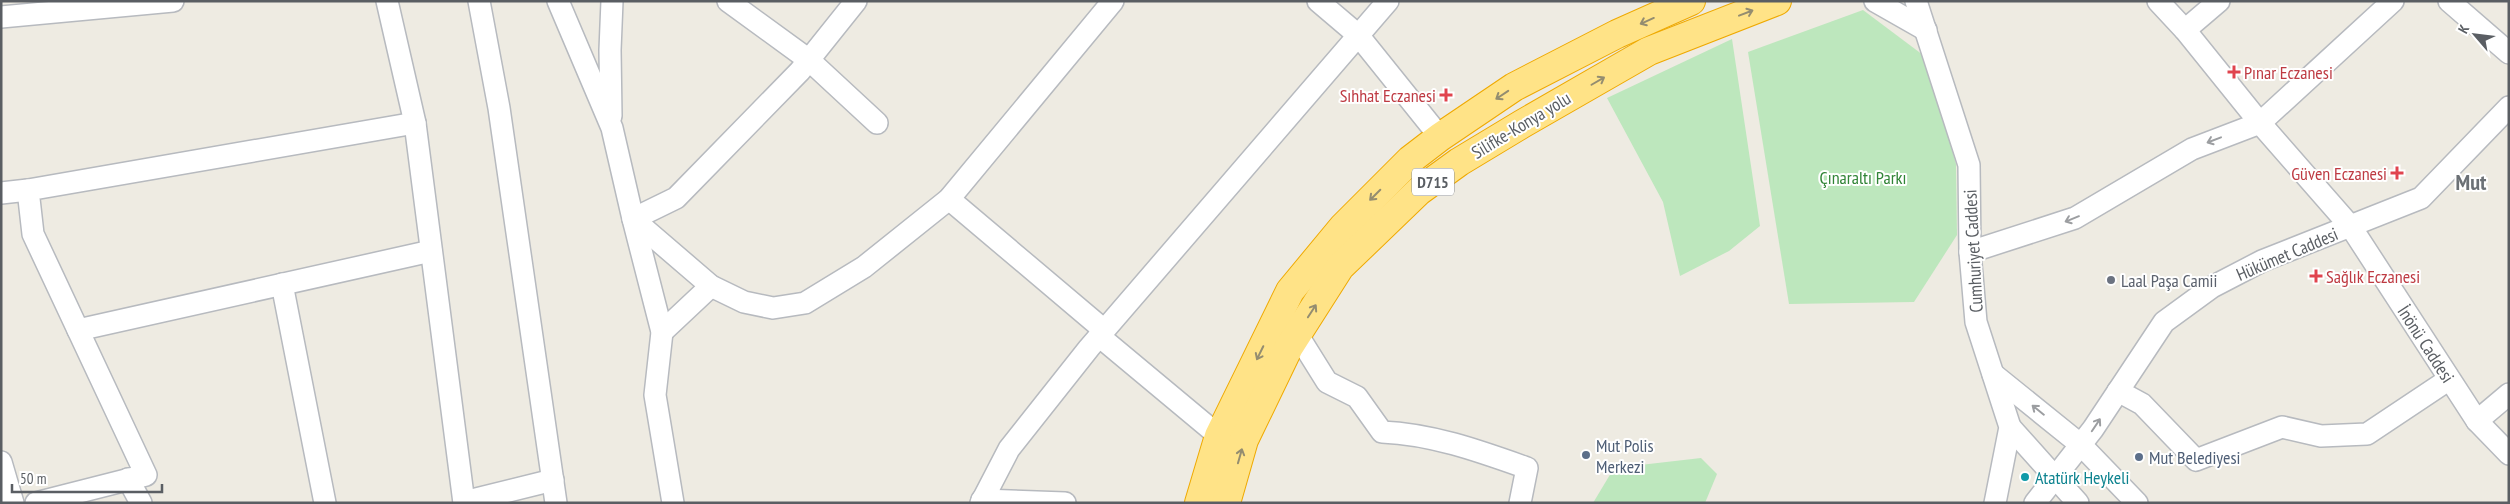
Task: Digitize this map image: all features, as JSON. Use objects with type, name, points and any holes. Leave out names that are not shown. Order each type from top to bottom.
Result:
[{"type":"highway","name":"Silifke-Konya yolu","points":[[1200,503],[1219,436],[1290,291],[1343,227],[1410,160],[1440,136],[1514,86],[1617,34],[1691,1]]},
{"type":"highway","name":"Silifke-Konya yolu","points":[[1226,503],[1244,440],[1288,347],[1340,267],[1419,191],[1459,162],[1649,51],[1777,1]]},
{"type":"street","points":[[1,17],[173,1]]},
{"type":"street","points":[[387,1],[415,123],[464,502],[552,480]]},
{"type":"street","points":[[479,1],[499,108],[556,503]]},
{"type":"street","points":[[558,1],[612,128],[633,220],[662,332],[655,395],[673,503]]},
{"type":"street","points":[[612,1],[610,50],[612,128]]},
{"type":"street","points":[[728,1],[809,60],[877,123]]},
{"type":"street","points":[[633,220],[676,198],[809,60],[856,1]]},
{"type":"street","points":[[633,220],[711,286],[744,302],[773,308],[805,303],[864,266],[949,198],[1113,1]]},
{"type":"street","points":[[1318,1],[1358,35],[1440,136]]},
{"type":"street","points":[[1066,503],[981,501],[1009,449],[1101,333],[1388,1]]},
{"type":"street","points":[[1875,1],[1926,30]]},
{"type":"street","name":"Cumhuriyet Caddesi","points":[[1916,1],[1969,165],[1970,252],[1976,322],[2010,427],[1995,503]]},
{"type":"street","name":"İnönü Caddesi","points":[[2158,1],[2185,30],[2260,123],[2351,227],[2448,380],[2477,421],[2509,454]]},
{"type":"street","points":[[2185,30],[2219,1]]},
{"type":"street","points":[[1970,252],[2075,218],[2192,149],[2260,123],[2393,1]]},
{"type":"street","points":[[2449,1],[2509,53]]},
{"type":"street","name":"Hükümet Caddesi","points":[[2035,503],[2081,445],[2164,322],[2212,287],[2262,261],[2421,198],[2509,107]]},
{"type":"street","points":[[1,193],[28,190],[415,123]]},
{"type":"street","points":[[28,190],[33,234],[146,475],[36,503]]},
{"type":"street","points":[[949,198],[1219,436]]},
{"type":"street","points":[[78,330],[432,251]]},
{"type":"street","points":[[282,284],[325,503]]},
{"type":"street","points":[[662,332],[711,286]]},
{"type":"street","points":[[1297,334],[1327,382],[1357,397],[1382,432],[1406,433],[1467,447],[1527,468],[1520,503]]},
{"type":"street","points":[[1993,374],[2081,445],[2137,503]]},
{"type":"street","points":[[2118,392],[2142,404],[2196,460],[2282,427],[2321,436],[2367,434],[2448,380]]},
{"type":"street","points":[[2477,421],[2509,394]]},
{"type":"street","points":[[2010,427],[2078,503]]},
{"type":"street","points":[[1,462],[13,503]]},
{"type":"street","points":[[128,479],[141,503]]},
{"type":"green space","name":"Çınaraltı Parkı","points":[[1863,10],[1927,58],[1956,164],[1957,235],[1914,302],[1789,304],[1748,52]]},
{"type":"green space","points":[[1732,39],[1760,226],[1729,251],[1680,276],[1663,202],[1607,98]]},
{"type":"green space","points":[[1701,458],[1717,474],[1705,503],[1593,503],[1614,468]]},
{"type":"place","name":"Pınar Eczanesi","points":[[2234,72]]},
{"type":"place","name":"Sıhhat Eczanesi","points":[[1446,95]]},
{"type":"place","name":"Güven Eczanesi","points":[[2397,173]]},
{"type":"place","name":"Sağlık Eczanesi","points":[[2316,276]]},
{"type":"place","name":"Laal Paşa Camii","points":[[2111,280]]},
{"type":"place","name":"Mut Polis Merkezi","points":[[1586,455]]},
{"type":"place","name":"Mut Belediyesi","points":[[2139,457]]},
{"type":"place","name":"Atatürk Heykeli","points":[[2025,477]]},
{"type":"district","name":"Mut","points":[[2471,182]]}]
